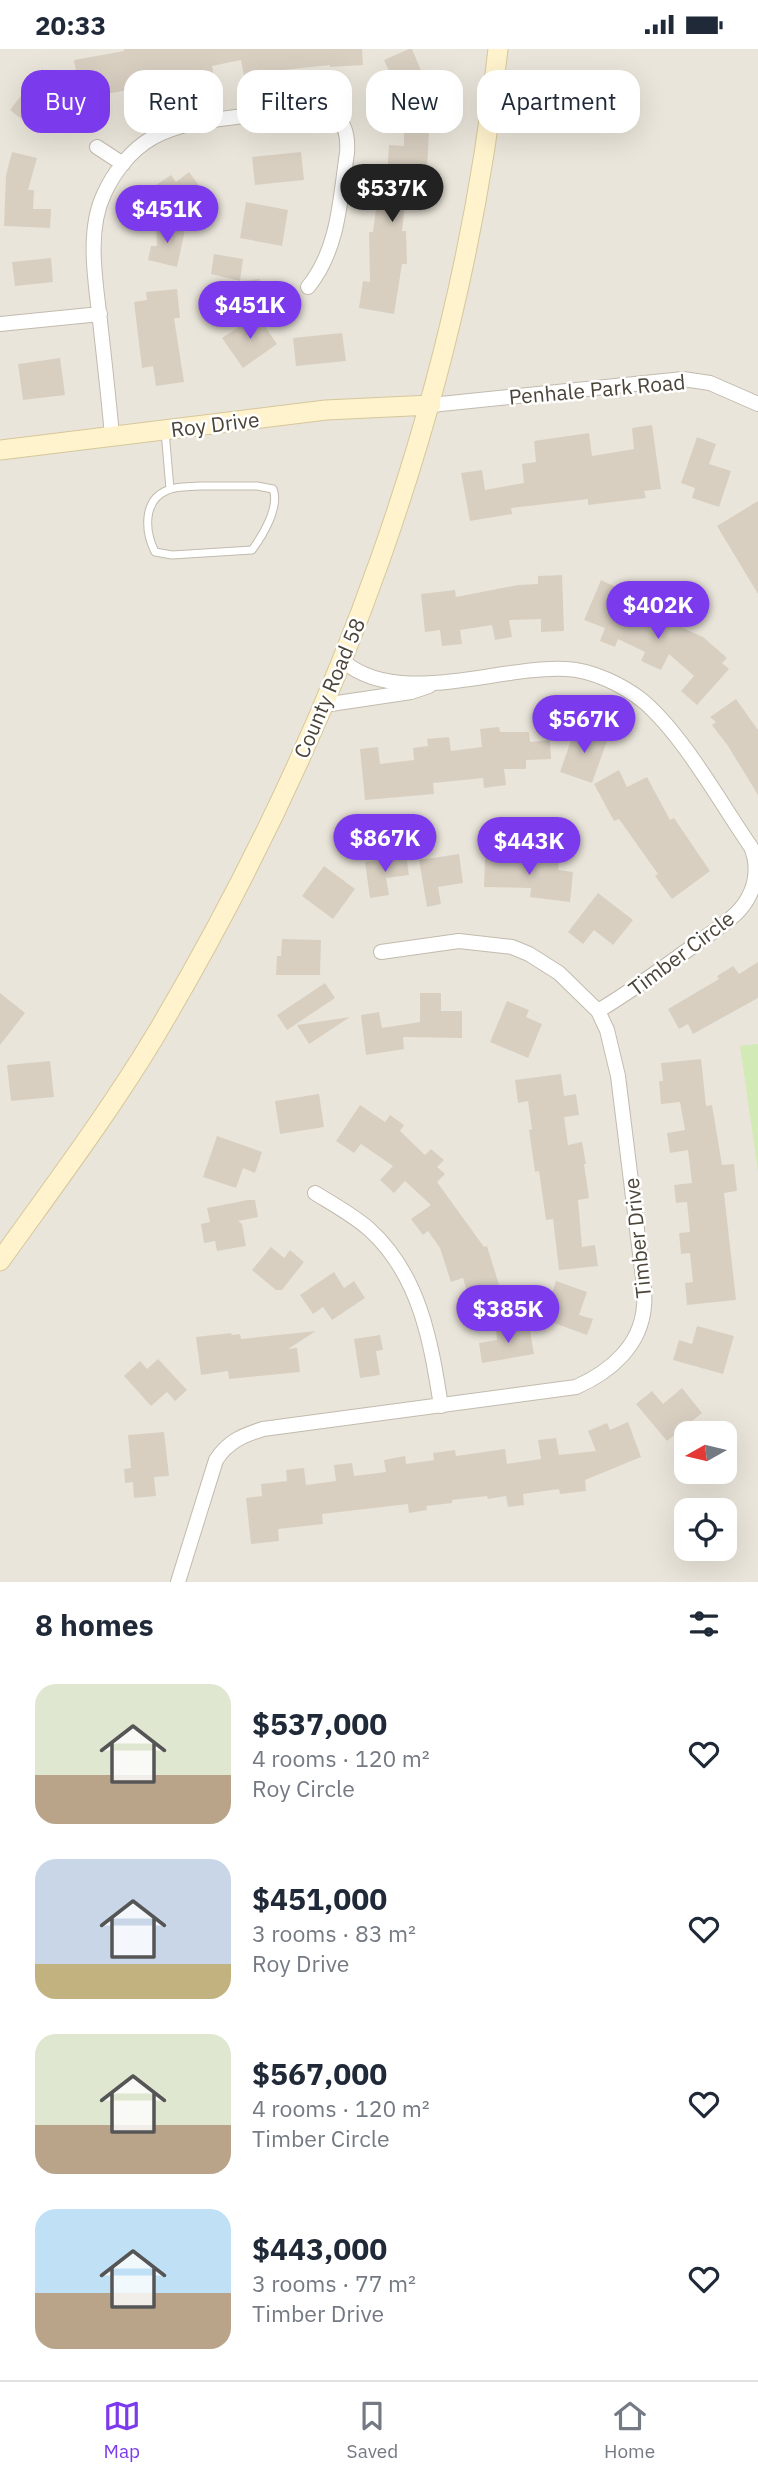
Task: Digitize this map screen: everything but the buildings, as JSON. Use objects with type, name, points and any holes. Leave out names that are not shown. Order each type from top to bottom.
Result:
[{"type":"street","name":"County Road 58","points":[[0,1261],[83,1145],[153,1038],[257,850],[343,661],[398,512],[431,404],[468,242],[498,49]]},
{"type":"street","points":[[112,436],[94,239],[98,210],[104,194],[131,155],[150,139],[194,123],[300,109],[321,110],[335,116],[345,128],[347,153],[330,252],[319,274],[308,287]]},
{"type":"street","points":[[97,147],[123,165]]},
{"type":"street","points":[[0,324],[100,314]]},
{"type":"street","name":"Penhale Park Road","points":[[431,404],[683,379],[710,383],[758,404]]},
{"type":"street","name":"Roy Drive","points":[[0,450],[326,410],[431,404]]},
{"type":"street","name":"Timber Circle","points":[[343,661],[353,670],[369,677],[436,683],[567,669],[594,675],[643,701],[678,740],[751,847],[755,858],[755,886],[731,918],[635,989],[598,1011]]},
{"type":"street","name":"Timber Circle","points":[[324,705],[411,692],[436,683]]},
{"type":"street","name":"Timber Drive","points":[[178,1582],[216,1460],[229,1444],[241,1436],[263,1429],[576,1387],[605,1372],[618,1361],[636,1334],[645,1307],[618,1076],[607,1030],[598,1011],[559,973],[529,954],[512,947],[459,941],[381,951]]},
{"type":"street","points":[[315,1193],[368,1228],[409,1282],[424,1316],[441,1406]]},
{"type":"lane","points":[[165,430],[170,489]]},
{"type":"lane","points":[[200,486],[268,487],[273,489],[275,496],[264,531],[252,550],[172,555],[155,552],[149,538],[148,521],[152,502],[170,489],[200,486]]},
{"type":"shaded area","points":[[0,49],[758,49],[758,1582],[0,1582]]},
{"type":"green space","points":[[758,1044],[758,1171],[740,1046]]}]
